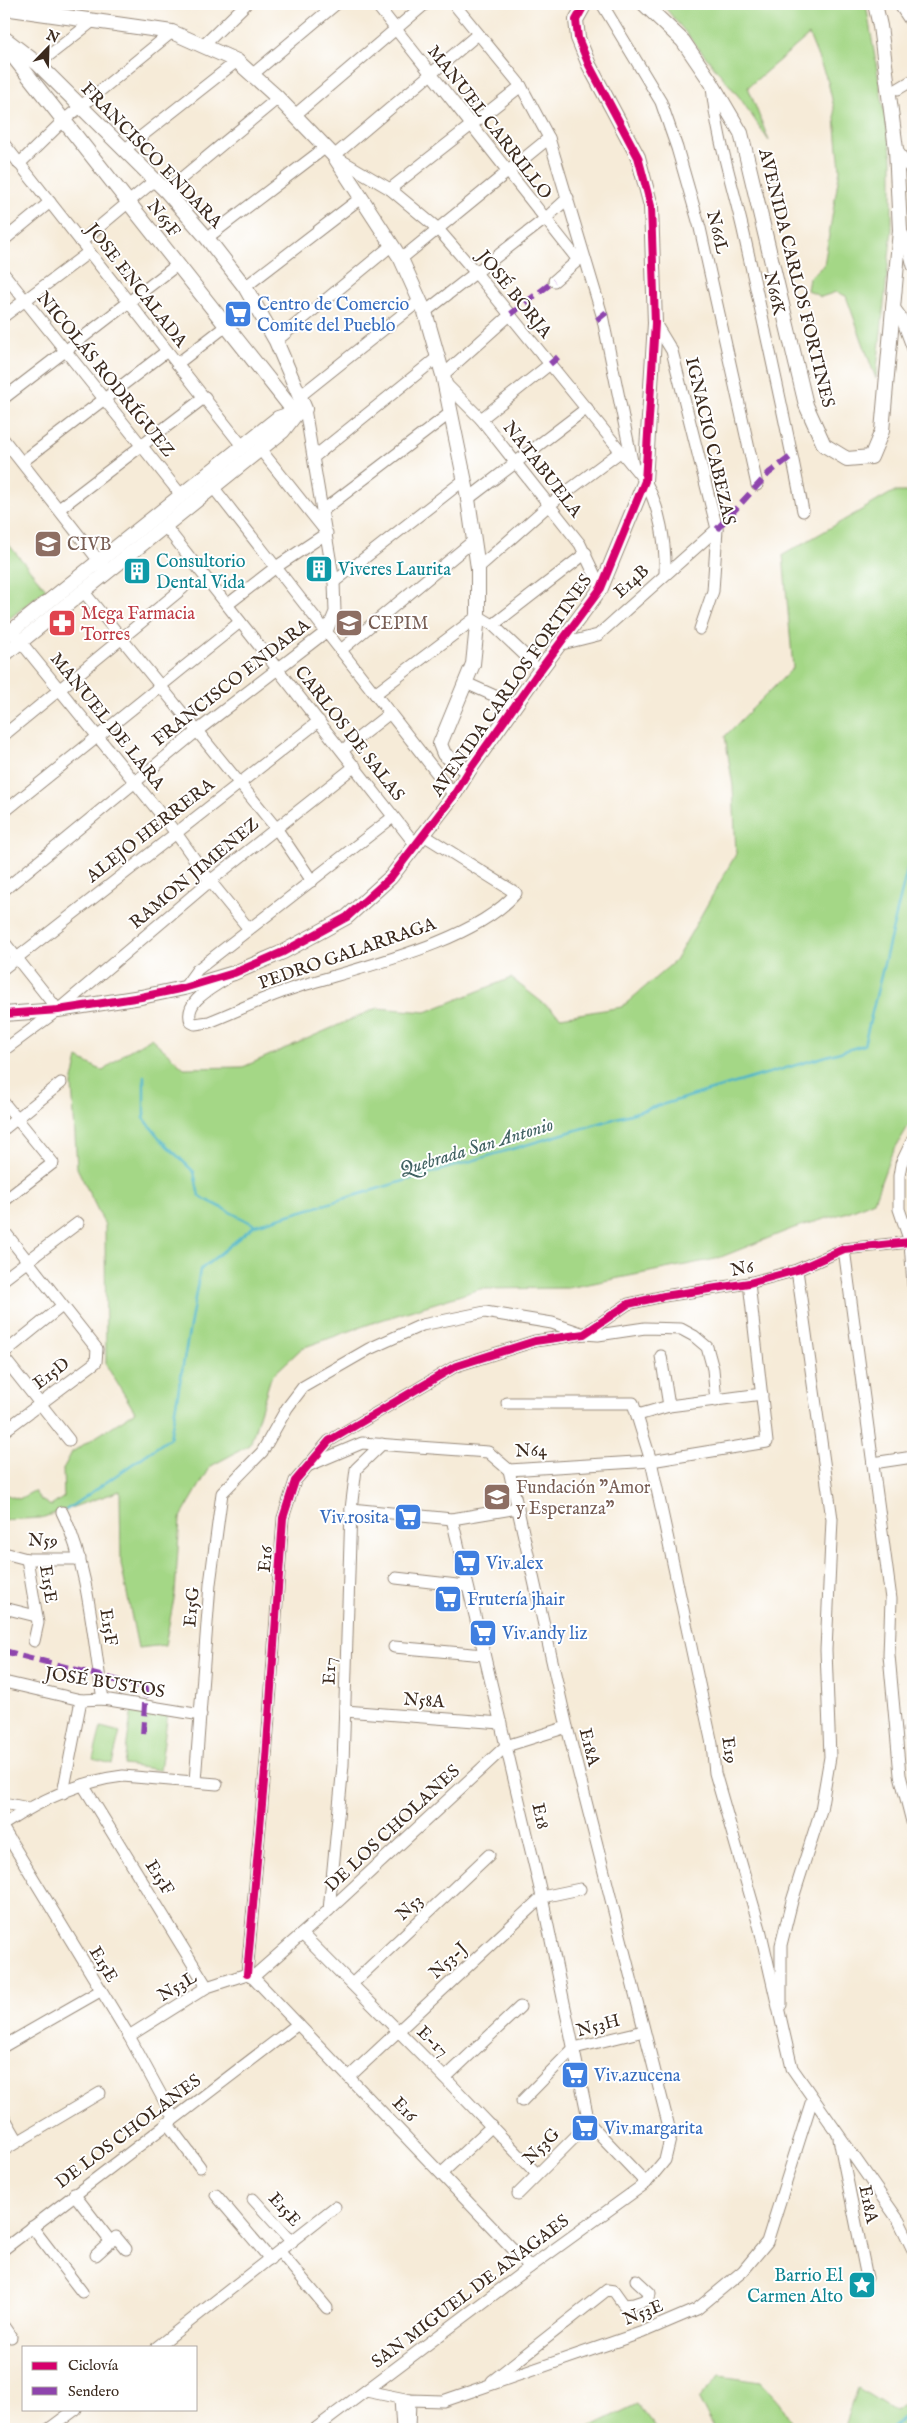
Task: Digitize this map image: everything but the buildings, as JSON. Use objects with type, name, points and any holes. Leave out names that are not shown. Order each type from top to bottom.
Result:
[{"type":"street","points":[[204,46],[246,4]]},
{"type":"street","points":[[252,74],[336,4]]},
{"type":"street","name":"MANUEL CARRILLO","points":[[376,4],[545,219],[582,258],[602,315],[633,466]]},
{"type":"street","points":[[295,115],[424,4]]},
{"type":"street","points":[[454,4],[521,86],[548,138],[568,198],[582,258],[554,281]]},
{"type":"street","name":"AVENIDA CARLOS FORTINES","points":[[4,1014],[58,1010],[141,998],[184,988],[234,973],[283,952],[347,917],[391,877],[454,795],[535,677],[562,644],[601,588],[645,481],[655,322],[652,206],[638,157],[578,38],[576,20],[583,4]]},
{"type":"street","name":"N66L","points":[[602,4],[661,102],[676,148],[700,228],[757,485]]},
{"type":"street","name":"AVENIDA CARLOS FORTINES","points":[[644,4],[683,41],[712,82],[741,133],[806,406],[824,445],[847,459],[870,457],[882,431],[900,230],[896,149],[880,26],[875,4]]},
{"type":"street","points":[[899,4],[913,25]]},
{"type":"street","points":[[4,8],[172,32],[237,61],[278,98],[330,151],[402,259],[422,307],[438,357],[468,499],[478,568],[478,616],[473,664],[440,744],[444,754],[468,772]]},
{"type":"street","points":[[38,64],[93,21]]},
{"type":"street","points":[[12,160],[172,32]]},
{"type":"street","points":[[207,238],[330,151],[432,74],[478,34]]},
{"type":"street","name":"FRANCISCO ENDARA","points":[[4,38],[38,64],[79,107],[166,191],[207,238],[245,287],[276,341],[300,407],[314,457],[334,582],[336,612],[327,631],[196,731],[4,890]]},
{"type":"street","name":"N65F","points":[[4,45],[226,326],[300,407]]},
{"type":"street","points":[[124,150],[237,61]]},
{"type":"street","points":[[898,89],[913,80]]},
{"type":"street","name":"N66K","points":[[712,82],[715,117],[793,455],[803,512]]},
{"type":"street","points":[[390,189],[521,86]]},
{"type":"street","points":[[166,191],[278,98]]},
{"type":"street","points":[[402,259],[437,228],[548,138]]},
{"type":"street","name":"JOSE ENCALADA","points":[[4,144],[12,160],[50,202],[243,447]]},
{"type":"street","points":[[896,149],[913,172]]},
{"type":"street","name":"JOSÉ BORJA","points":[[330,151],[390,189],[437,228],[511,314],[645,481]]},
{"type":"street","points":[[81,242],[155,180]]},
{"type":"street","points":[[245,287],[362,197]]},
{"type":"street","points":[[8,634],[98,560],[278,418],[300,407],[422,307],[476,272],[545,219],[568,198]]},
{"type":"street","points":[[4,240],[50,202]]},
{"type":"street","points":[[900,230],[906,240],[913,266]]},
{"type":"street","points":[[276,341],[392,245]]},
{"type":"street","points":[[4,316],[89,252]]},
{"type":"street","points":[[4,398],[177,265]]},
{"type":"street","name":"NICOLÁS RODRÍGUEZ","points":[[4,274],[181,495]]},
{"type":"street","points":[[893,306],[902,317],[913,349]]},
{"type":"street","points":[[443,378],[511,314]]},
{"type":"street","name":"IGNACIO CABEZAS","points":[[655,322],[672,351],[717,529],[713,591],[700,630]]},
{"type":"street","points":[[178,364],[226,326]]},
{"type":"street","points":[[22,462],[167,350]]},
{"type":"street","points":[[314,457],[438,357]]},
{"type":"street","points":[[481,419],[550,364]]},
{"type":"street","name":"NATABUELA","points":[[443,378],[481,419],[517,463],[586,553],[601,588]]},
{"type":"street","points":[[59,509],[205,397]]},
{"type":"street","points":[[4,655],[283,431],[300,407]]},
{"type":"street","points":[[468,499],[587,408]]},
{"type":"street","points":[[322,512],[449,414]]},
{"type":"street","points":[[4,440],[108,572]]},
{"type":"street","points":[[227,605],[276,567],[327,533],[260,450]]},
{"type":"street","points":[[478,568],[549,505],[620,452]]},
{"type":"street","points":[[334,582],[464,480]]},
{"type":"street","points":[[645,481],[652,494],[661,529],[666,556],[665,574]]},
{"type":"street","points":[[213,487],[454,795]]},
{"type":"street","name":"CARLOS DE SALAS","points":[[165,526],[199,572],[343,750],[393,816],[419,839],[516,893]]},
{"type":"street","name":"E14B","points":[[562,644],[598,635],[717,529]]},
{"type":"street","points":[[341,650],[473,542]]},
{"type":"street","points":[[493,624],[586,553]]},
{"type":"street","points":[[4,735],[184,588]]},
{"type":"street","points":[[83,591],[276,828],[312,882]]},
{"type":"street","points":[[478,616],[493,624],[532,662]]},
{"type":"street","points":[[375,694],[478,616]]},
{"type":"street","points":[[4,812],[96,736],[240,622]]},
{"type":"street","name":"MANUEL DE LARA","points":[[8,634],[21,642],[176,832],[210,881],[249,929]]},
{"type":"street","points":[[466,684],[506,701]]},
{"type":"street","points":[[343,750],[390,713]]},
{"type":"street","name":"ALEJO HERRERA","points":[[4,968],[319,721]]},
{"type":"street","name":"RAMON JIMENEZ","points":[[4,1050],[58,1010],[210,881],[355,766]]},
{"type":"street","points":[[184,988],[197,970],[312,882],[393,816]]},
{"type":"street","name":"PEDRO GALARRAGA","points":[[234,973],[198,998],[189,1011],[191,1022],[195,1024],[209,1022],[292,989],[404,955],[460,932],[505,906],[516,893]]},
{"type":"street","points":[[4,942],[58,1010]]},
{"type":"street","points":[[4,1128],[61,1083]]},
{"type":"street","points":[[4,1103],[53,1163],[4,1201]]},
{"type":"street","points":[[913,1139],[901,1164],[899,1176],[899,1209],[910,1242],[913,1285]]},
{"type":"street","points":[[4,1279],[78,1223]]},
{"type":"street","points":[[4,1231],[62,1306],[4,1353]]},
{"type":"street","name":"N6","points":[[584,1334],[628,1304],[680,1293],[748,1283],[797,1270],[844,1250],[910,1242]]},
{"type":"street","points":[[844,1250],[891,1599],[889,1655],[900,1775],[913,1826]]},
{"type":"street","points":[[781,2027],[782,1945],[792,1901],[821,1810],[830,1757],[826,1650],[832,1519],[797,1270]]},
{"type":"street","points":[[638,1415],[669,1406],[762,1394],[748,1283]]},
{"type":"street","name":"E15D","points":[[4,1431],[96,1362],[97,1349],[62,1306]]},
{"type":"street","name":"E15G","points":[[195,1781],[210,1584],[222,1493],[262,1452],[287,1408],[303,1387],[369,1349],[422,1325],[484,1312],[552,1323],[584,1334]]},
{"type":"street","name":"E16","points":[[530,2267],[442,2173],[250,1975],[283,1518],[295,1481],[329,1441],[456,1366],[535,1341],[584,1334],[666,1327],[687,1332],[707,1347],[710,1354],[716,1401]]},
{"type":"street","points":[[660,1356],[669,1406]]},
{"type":"street","points":[[4,1358],[42,1403],[69,1440]]},
{"type":"street","name":"N64","points":[[306,1467],[362,1443],[488,1452],[509,1470],[651,1461],[766,1442],[762,1394]]},
{"type":"street","name":"E19","points":[[507,1403],[633,1403],[651,1461],[712,1744],[715,1774],[760,1929],[781,2027],[792,2068],[812,2100],[899,2221],[913,2250]]},
{"type":"street","name":"E17","points":[[329,1910],[344,1765],[351,1509],[356,1469],[382,1444]]},
{"type":"street","points":[[872,1463],[913,1457]]},
{"type":"street","name":"E18A","points":[[509,1470],[567,1728],[671,2135],[666,2160],[646,2182]]},
{"type":"street","points":[[351,1509],[452,1519],[518,1508]]},
{"type":"street","name":"E15F","points":[[62,1512],[71,1530],[80,1559],[103,1699]]},
{"type":"street","name":"E18","points":[[452,1519],[466,1586],[502,1723],[542,1897],[589,2123]]},
{"type":"street","name":"N59","points":[[4,1553],[27,1559],[80,1559]]},
{"type":"street","name":"E15E","points":[[27,1559],[38,1623],[34,1641]]},
{"type":"street","points":[[396,1578],[466,1586]]},
{"type":"street","points":[[4,1608],[36,1616]]},
{"type":"street","points":[[394,1647],[484,1655]]},
{"type":"street","name":"JOSÉ BUSTOS","points":[[4,1682],[81,1700],[103,1699],[201,1715]]},
{"type":"street","points":[[63,1793],[81,1700]]},
{"type":"street","name":"N58A","points":[[345,1711],[502,1723]]},
{"type":"street","name":"DE LOS CHOLANES","points":[[250,1975],[329,1910],[506,1746],[567,1728]]},
{"type":"street","points":[[4,1824],[28,1808],[63,1793],[83,1785],[123,1776],[217,1784]]},
{"type":"street","name":"E15F","points":[[83,1785],[207,1987]]},
{"type":"street","points":[[4,1803],[28,1808]]},
{"type":"street","name":"E15E","points":[[4,1830],[129,2036],[170,2120],[200,2167]]},
{"type":"street","name":"N53","points":[[352,1984],[489,1855]]},
{"type":"street","points":[[542,1897],[580,1889]]},
{"type":"street","name":"N53-J","points":[[349,2077],[542,1897]]},
{"type":"street","name":"E-17","points":[[302,1934],[537,2174]]},
{"type":"street","name":"N53L","points":[[129,2036],[207,1987],[250,1975]]},
{"type":"street","points":[[4,2046],[100,1991]]},
{"type":"street","points":[[445,2078],[520,2007]]},
{"type":"street","name":"DE LOS CHOLANES","points":[[4,2249],[170,2120],[298,2024]]},
{"type":"street","name":"N53H","points":[[522,2101],[574,2048],[644,2031]]},
{"type":"street","points":[[4,2150],[100,2093]]},
{"type":"street","name":"N53E","points":[[366,2391],[405,2399],[443,2401],[643,2332],[697,2309],[743,2271],[767,2242],[812,2100]]},
{"type":"street","points":[[4,2117],[18,2141]]},
{"type":"street","points":[[589,2123],[646,2182]]},
{"type":"street","name":"N53G","points":[[518,2194],[589,2123]]},
{"type":"street","points":[[442,2173],[492,2126]]},
{"type":"street","name":"E18A","points":[[839,2137],[841,2157],[867,2278]]},
{"type":"street","name":"SAN MIGUEL DE ANAGAES","points":[[315,2429],[646,2182]]},
{"type":"street","points":[[74,2194],[111,2242]]},
{"type":"street","points":[[216,2195],[270,2259]]},
{"type":"street","name":"E15E","points":[[253,2199],[292,2242]]},
{"type":"street","points":[[158,2346],[280,2252],[334,2207]]},
{"type":"street","points":[[32,2227],[82,2292]]},
{"type":"street","points":[[96,2255],[116,2238],[126,2249]]},
{"type":"street","points":[[280,2252],[327,2308]]},
{"type":"street","points":[[484,2387],[607,2290],[614,2291],[624,2305],[644,2302],[650,2293],[636,2280]]},
{"type":"street","points":[[4,2327],[11,2337]]},
{"type":"street","points":[[402,2429],[405,2399]]},
{"type":"street","points":[[405,2399],[409,2429]]},
{"type":"street","points":[[49,2429],[75,2410]]},
{"type":"green space","points":[[662,4],[866,4],[892,158],[892,229],[876,379],[846,296],[836,292],[821,297],[807,290],[809,278],[824,265],[840,169],[834,108],[828,82],[809,35],[748,87],[769,141],[740,98]]},
{"type":"green space","points":[[893,492],[913,492],[913,1118],[890,1157],[874,1201],[848,1212],[794,1228],[716,1259],[568,1288],[480,1289],[378,1321],[302,1348],[271,1377],[250,1445],[211,1466],[180,1519],[175,1594],[165,1645],[138,1648],[121,1564],[120,1491],[41,1518],[4,1520],[4,1494],[19,1499],[34,1491],[41,1500],[51,1506],[64,1497],[63,1469],[72,1452],[135,1412],[106,1365],[105,1225],[77,1168],[72,1084],[78,1058],[103,1071],[125,1053],[151,1038],[184,1068],[243,1067],[377,1008],[426,1012],[511,978],[561,1017],[622,1007],[675,961],[736,854],[733,786],[725,736],[793,668],[783,555]]},
{"type":"green space","points":[[4,539],[46,589],[4,623]]},
{"type":"green space","points":[[132,1708],[168,1713],[160,1770],[124,1765]]},
{"type":"green space","points":[[101,1727],[120,1732],[112,1764],[93,1759]]},
{"type":"green space","points":[[720,2376],[761,2382],[780,2403],[796,2429],[714,2429],[699,2399]]},
{"type":"green space","points":[[858,2388],[895,2411],[913,2398],[913,2429],[844,2429]]},
{"type":"green space","points":[[637,2404],[657,2429],[574,2429],[588,2428]]},
{"type":"waterway","name":"Quebrada San Antonio","points":[[66,1510],[170,1438],[200,1270],[255,1225],[864,1045],[913,846]]},
{"type":"waterway","points":[[144,1076],[144,1118],[160,1139],[194,1172],[199,1196],[255,1225]]},
{"type":"waterway","points":[[891,2429],[906,2415],[913,2416]]},
{"type":"marked path","points":[[511,314],[554,281]]},
{"type":"marked path","points":[[597,320],[608,311]]},
{"type":"marked path","points":[[550,364],[558,357]]},
{"type":"marked path","points":[[717,529],[769,473],[793,455]]},
{"type":"marked path","points":[[4,1651],[146,1688],[143,1736]]},
{"type":"cycle path","points":[[4,1014],[58,1010],[184,988],[234,973],[283,952],[347,917],[391,877],[454,795],[535,677],[601,588],[645,481],[655,323],[651,206],[638,157],[589,65],[578,38],[576,20],[585,4]]},
{"type":"cycle path","points":[[247,1974],[266,1759],[283,1518],[295,1481],[329,1441],[456,1366],[535,1341],[584,1334],[628,1304],[664,1296],[749,1283],[797,1270],[844,1249],[910,1242]]},
{"type":"place","name":"Centro de Comercio Comite del Pueblo","points":[[238,314]]},
{"type":"place","name":"CIVB","points":[[48,544]]},
{"type":"place","name":"Viveres Laurita","points":[[319,569]]},
{"type":"place","name":"Consultorio Dental Vida","points":[[137,571]]},
{"type":"place","name":"Mega Farmacia Torres","points":[[62,623]]},
{"type":"place","name":"CEPIM","points":[[349,623]]},
{"type":"place","name":"Fundación \"Amor y Esperanza\"","points":[[497,1497]]},
{"type":"place","name":"Viv.rosita","points":[[408,1517]]},
{"type":"place","name":"Viv.alex","points":[[467,1563]]},
{"type":"place","name":"Frutería jhair","points":[[448,1599]]},
{"type":"place","name":"Viv.andy liz","points":[[483,1633]]},
{"type":"place","name":"Viv.azucena","points":[[575,2075]]},
{"type":"place","name":"Viv.margarita","points":[[585,2128]]},
{"type":"place","name":"Barrio El Carmen Alto","points":[[862,2285]]}]
